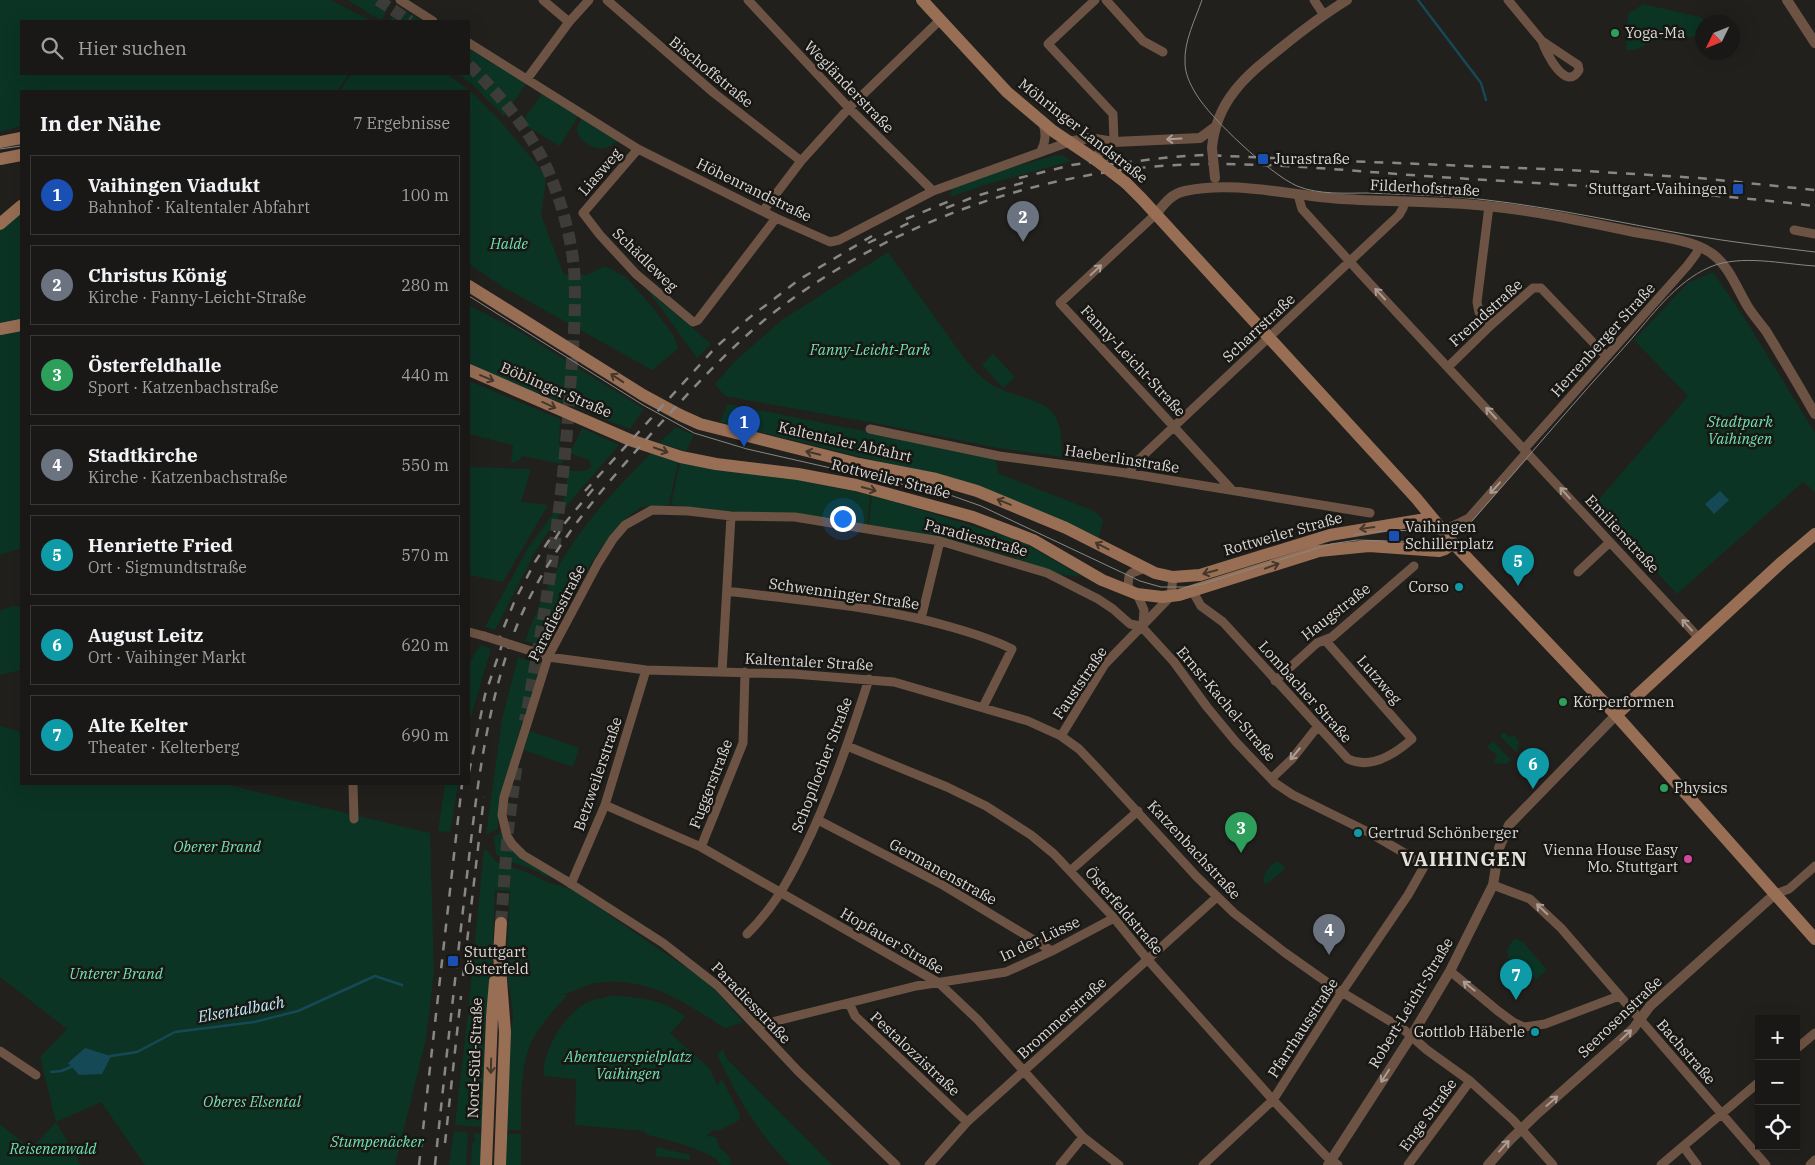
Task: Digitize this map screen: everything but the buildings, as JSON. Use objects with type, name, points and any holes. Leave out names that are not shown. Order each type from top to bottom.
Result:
[{"type":"main road","name":"Möhringer Landstraße","points":[[922,0],[992,76],[1043,123],[1069,142],[1095,154],[1142,199],[1416,498],[1453,543],[1616,715],[1815,939]]},
{"type":"main road","points":[[0,142],[20,138]]},
{"type":"main road","points":[[0,159],[20,155]]},
{"type":"main road","points":[[0,224],[20,207]]},
{"type":"main road","name":"Kaltentaler Abfahrt","points":[[470,287],[643,395],[700,424],[860,464],[936,480],[977,492],[1066,528],[1145,568]]},
{"type":"main road","points":[[0,329],[20,325]]},
{"type":"main road","name":"Böblinger Straße","points":[[470,370],[630,440]]},
{"type":"main road","name":"Rottweiler Straße","points":[[630,440],[700,462],[790,472],[856,485],[973,516],[1033,540],[1102,580],[1134,593],[1154,596],[1171,596],[1193,592],[1319,551],[1370,546],[1439,551],[1453,543]]},
{"type":"main road","name":"Rottweiler Straße","points":[[1145,568],[1163,576],[1200,575],[1243,563],[1300,543],[1344,532],[1432,518]]},
{"type":"main road","points":[[1616,715],[1815,534]]},
{"type":"main road","name":"Nord-Süd-Straße","points":[[500,1165],[506,1032],[499,954],[501,923]]},
{"type":"main road","name":"Nord-Süd-Straße","points":[[486,1165],[492,1018],[496,965],[499,954]]},
{"type":"street","points":[[400,0],[431,20]]},
{"type":"street","points":[[543,0],[569,22]]},
{"type":"street","points":[[527,79],[569,22],[588,0]]},
{"type":"street","name":"Bischoffstraße","points":[[607,0],[714,93],[801,161]]},
{"type":"street","name":"Wegländerstraße","points":[[748,0],[848,108],[933,191]]},
{"type":"street","points":[[1095,0],[1048,44],[1114,114],[1114,142],[1095,154]]},
{"type":"street","points":[[1106,0],[1143,41],[1164,52]]},
{"type":"street","points":[[1314,0],[1324,15]]},
{"type":"street","points":[[1215,182],[1212,148],[1215,127],[1229,99],[1248,75],[1324,15],[1347,0]]},
{"type":"street","points":[[1508,0],[1542,41]]},
{"type":"street","points":[[1787,0],[1815,44]]},
{"type":"street","points":[[763,211],[801,161],[848,108],[940,20]]},
{"type":"street","name":"Höhenrandstraße","points":[[470,45],[638,149],[825,241],[835,242],[933,191],[1069,142],[1089,138],[1114,142],[1200,138]]},
{"type":"street","points":[[1042,151],[1046,133],[1043,123]]},
{"type":"street","points":[[1212,148],[1209,143],[1200,138],[1215,127]]},
{"type":"street","name":"Liasweg","points":[[583,213],[638,149]]},
{"type":"street","name":"Filderhofstraße","points":[[1156,214],[1168,199],[1174,195],[1215,182],[1298,195],[1489,206],[1558,216],[1657,236],[1699,247],[1719,259],[1728,271],[1815,414]]},
{"type":"street","name":"Emilienstraße","points":[[1298,195],[1302,208],[1350,262],[1699,638]]},
{"type":"street","name":"Scharrstraße","points":[[1130,474],[1134,465],[1174,426],[1398,215],[1405,201]]},
{"type":"street","points":[[1489,206],[1476,302],[1479,312],[1491,325]]},
{"type":"street","name":"Schädleweg","points":[[583,213],[600,235],[636,274],[693,322],[696,322],[776,218]]},
{"type":"street","name":"Fanny-Leicht-Straße","points":[[1156,214],[1060,303],[1232,490]]},
{"type":"street","points":[[1794,230],[1815,234]]},
{"type":"street","name":"Herrenberger Straße","points":[[1442,531],[1469,518],[1606,356],[1687,266],[1699,247]]},
{"type":"street","name":"Fremdstraße","points":[[1448,367],[1491,325],[1537,287],[1541,288],[1606,356]]},
{"type":"street","name":"Haeberlinstraße","points":[[870,429],[999,456],[1130,474],[1370,513]]},
{"type":"street","name":"Paradiesstraße","points":[[896,1165],[819,1092],[718,986],[690,962],[523,855],[507,836],[502,815],[504,797],[548,657],[598,563],[624,524],[652,510],[688,511],[731,516],[794,517],[940,540],[1047,573],[1098,599],[1130,624],[1142,625]]},
{"type":"street","points":[[722,672],[731,516]]},
{"type":"street","points":[[921,619],[940,540]]},
{"type":"street","points":[[1578,572],[1610,542]]},
{"type":"street","name":"Haugstraße","points":[[1275,681],[1317,643],[1332,637],[1414,566]]},
{"type":"street","points":[[1142,625],[1144,610],[1127,580],[1132,573],[1145,568]]},
{"type":"street","points":[[1171,596],[1173,577]]},
{"type":"street","name":"Schwenninger Straße","points":[[727,591],[882,610],[994,640],[1012,649],[983,707]]},
{"type":"street","name":"Lombacher Straße","points":[[1193,592],[1201,606],[1223,622],[1341,753],[1357,764],[1390,756],[1412,739]]},
{"type":"street","name":"Fauststraße","points":[[1061,736],[1105,664],[1171,596]]},
{"type":"street","name":"Ernst-Kachel-Straße","points":[[1142,625],[1174,662],[1220,724],[1271,779],[1293,795],[1397,848],[1425,866]]},
{"type":"street","name":"Kaltentaler Straße","points":[[470,632],[548,657],[646,670],[745,672],[894,682],[1028,721],[1061,736]]},
{"type":"street","name":"Lutzweg","points":[[1325,640],[1412,739]]},
{"type":"street","name":"Betzweilerstraße","points":[[571,884],[605,805],[646,670]]},
{"type":"street","name":"Fuggerstraße","points":[[701,847],[743,743],[745,672]]},
{"type":"street","name":"Schopflocher Straße","points":[[747,934],[764,918],[782,892],[818,820],[847,746],[869,679]]},
{"type":"street","name":"Robert-Leicht-Straße","points":[[1333,1163],[1450,971],[1493,885],[1499,848],[1509,826],[1616,715]]},
{"type":"street","points":[[1271,779],[1292,758],[1318,726]]},
{"type":"street","name":"Katzenbachstraße","points":[[1061,736],[1079,749],[1138,810],[1217,897],[1284,952],[1342,992],[1412,1035],[1424,1048],[1470,1080],[1521,1129],[1550,1163]]},
{"type":"street","name":"Österfeldstraße","points":[[847,746],[947,787],[986,806],[1031,835],[1054,854],[1114,918],[1148,960],[1333,1163]]},
{"type":"street","points":[[352,785],[354,819]]},
{"type":"street","name":"Hopfauer Straße","points":[[605,805],[701,847],[939,983],[978,1020],[1025,1070],[1083,1137],[1119,1165]]},
{"type":"street","points":[[1070,871],[1138,810]]},
{"type":"street","name":"Germanenstraße","points":[[818,820],[941,884],[1052,951]]},
{"type":"street","name":"Pfarrhausstraße","points":[[1203,1165],[1274,1100],[1425,866]]},
{"type":"street","points":[[1775,894],[1789,888],[1815,866]]},
{"type":"street","name":"Bachstraße","points":[[1493,885],[1530,900],[1566,934],[1766,1165]]},
{"type":"street","name":"Seerosenstraße","points":[[1488,1165],[1521,1129],[1611,1049],[1640,1020],[1650,1006],[1775,894]]},
{"type":"street","name":"Brommerstraße","points":[[930,1165],[967,1122],[1217,897]]},
{"type":"street","name":"In der Lüsse","points":[[756,1026],[916,986],[1006,972],[1052,951],[1114,918]]},
{"type":"street","points":[[915,970],[916,986]]},
{"type":"street","points":[[1450,971],[1513,1022],[1524,1027],[1532,1027],[1619,996]]},
{"type":"street","name":"Pestalozzistraße","points":[[849,1003],[855,1016],[967,1122]]},
{"type":"street","points":[[1800,1046],[1815,1033]]},
{"type":"street","points":[[0,1051],[36,1075]]},
{"type":"street","name":"Enge Straße","points":[[1408,1165],[1470,1080]]},
{"type":"street","points":[[1661,1165],[1755,1085]]},
{"type":"street","points":[[1060,1165],[1083,1137]]},
{"type":"street","points":[[1683,1146],[1697,1165]]},
{"type":"street","points":[[1810,1165],[1815,1160]]},
{"type":"green space","points":[[0,0],[331,0],[369,20],[20,20],[20,75],[348,75],[338,90],[20,90],[20,126],[0,132]]},
{"type":"green space","points":[[348,0],[388,0],[391,3],[382,19],[378,19]]},
{"type":"green space","points":[[1643,4],[1695,16],[1695,37],[1664,38],[1655,40],[1635,50],[1626,50],[1628,14]]},
{"type":"green space","points":[[396,6],[420,20],[390,20]]},
{"type":"green space","points":[[470,50],[526,84],[504,116],[474,86],[458,75],[470,75]]},
{"type":"green space","name":"Halde","points":[[350,75],[448,75],[469,90],[341,90]]},
{"type":"green space","name":"Halde","points":[[470,91],[503,124],[538,166],[546,180],[541,215],[564,275],[586,275],[605,266],[626,277],[674,336],[678,349],[652,370],[503,287],[470,265]]},
{"type":"green space","points":[[542,94],[578,116],[560,146],[521,123]]},
{"type":"green space","points":[[581,118],[618,140],[604,148],[587,143],[578,133],[577,128]]},
{"type":"green space","points":[[1056,155],[1064,156],[1071,161],[953,196],[950,193],[952,192],[950,189],[1006,169]]},
{"type":"green space","points":[[20,211],[20,548],[0,555],[0,230]]},
{"type":"green space","name":"Fanny-Leicht-Park","points":[[888,252],[958,350],[979,375],[1002,390],[1033,400],[1050,410],[1059,426],[1062,457],[998,448],[725,396],[715,384],[736,360],[782,320]]},
{"type":"green space","name":"Stadtpark Vaihingen","points":[[1713,272],[1745,319],[1815,433],[1815,492],[1803,482],[1677,594],[1594,505],[1688,396],[1634,340],[1688,283]]},
{"type":"green space","points":[[647,289],[711,344],[697,358]]},
{"type":"green space","points":[[470,306],[522,333],[644,409],[630,429],[470,364]]},
{"type":"green space","points":[[993,354],[1015,377],[1003,388],[982,365]]},
{"type":"green space","points":[[470,381],[560,419],[559,445],[564,451],[562,464],[522,456],[519,461],[511,463],[513,445],[470,434]]},
{"type":"green space","points":[[728,404],[995,457],[998,473],[1094,511],[1103,520],[1099,538],[958,481],[720,422]]},
{"type":"green space","points":[[676,427],[694,435],[686,451],[659,443]]},
{"type":"green space","points":[[582,428],[619,445],[563,510],[536,550],[495,630],[485,627],[528,548],[564,499],[568,471],[583,471],[591,466],[589,460],[570,453]]},
{"type":"green space","points":[[651,453],[678,462],[669,505],[641,507],[621,522],[600,549],[575,590],[549,640],[539,645],[525,641],[550,582],[574,541],[608,499]]},
{"type":"green space","points":[[680,463],[784,477],[870,495],[867,524],[796,514],[735,512],[671,505]]},
{"type":"green space","points":[[470,467],[531,469],[521,502],[548,505],[503,582],[470,575]]},
{"type":"green space","points":[[872,495],[1019,540],[1082,576],[1059,575],[1014,557],[921,534],[869,525]]},
{"type":"green space","points":[[12,606],[20,607],[20,670],[0,675],[0,611]]},
{"type":"green space","points":[[481,645],[491,649],[470,720],[470,666],[475,653]]},
{"type":"green space","points":[[518,657],[541,665],[520,729],[499,805],[498,828],[486,835],[502,719]]},
{"type":"green space","points":[[0,726],[20,732],[20,785],[228,785],[430,833],[434,972],[426,1039],[395,1165],[145,1165],[101,1102],[56,1122],[40,1057],[67,1029],[0,977]]},
{"type":"green space","points":[[530,731],[579,748],[573,767],[524,750]]},
{"type":"green space","points":[[1504,732],[1509,737],[1514,735],[1519,742],[1517,753],[1500,736]]},
{"type":"green space","points":[[1493,741],[1511,760],[1506,764],[1494,763],[1497,755],[1487,747]]},
{"type":"green space","points":[[445,785],[458,785],[450,832],[438,831]]},
{"type":"green space","points":[[501,832],[510,849],[522,859],[556,879],[499,857],[496,854],[494,837]]},
{"type":"green space","points":[[484,849],[489,852],[496,862],[573,890],[710,984],[743,1022],[725,1028],[680,1000],[649,987],[633,983],[596,983],[569,993],[552,996],[568,994],[541,1026],[529,1047],[522,1082],[521,1130],[507,1130],[510,1036],[513,1017],[506,974],[510,891],[495,890],[492,973],[485,1024],[484,1127],[455,1125]]},
{"type":"green space","points":[[1276,862],[1281,863],[1285,869],[1266,884],[1263,882],[1266,873]]},
{"type":"green space","points":[[1514,938],[1524,943],[1547,970],[1536,979],[1524,967],[1518,968],[1509,960],[1507,950]]},
{"type":"green space","name":"Abenteuerspielplatz Vaihingen","points":[[611,996],[650,1000],[669,1007],[685,1017],[670,1033],[710,1069],[717,1085],[722,1079],[740,1115],[739,1120],[736,1122],[720,1130],[712,1131],[706,1136],[716,1137],[719,1147],[729,1156],[731,1165],[721,1165],[710,1155],[700,1150],[648,1135],[644,1131],[575,1125],[576,1079],[544,1076],[544,1066],[551,1045],[571,1014],[588,1002]]},
{"type":"green space","points":[[723,1049],[726,1058],[832,1165],[790,1165],[778,1153],[758,1127],[732,1084],[717,1054]]},
{"type":"green space","name":"Reisenenwald","points":[[56,1122],[81,1165],[0,1165],[0,1124],[31,1149]]},
{"type":"green space","points":[[454,1131],[466,1132],[468,1135],[466,1165],[449,1165]]},
{"type":"green space","points":[[473,1133],[484,1134],[483,1165],[471,1165],[472,1143],[475,1142]]},
{"type":"green space","points":[[507,1134],[520,1134],[521,1136],[521,1165],[506,1165]]},
{"type":"green space","points":[[657,1147],[690,1155],[690,1160],[655,1156]]},
{"type":"water","points":[[1720,491],[1729,500],[1714,514],[1705,504]]},
{"type":"water","points":[[85,1048],[111,1056],[102,1074],[79,1075],[68,1063]]},
{"type":"waterway","points":[[1418,0],[1481,83],[1486,100]]},
{"type":"waterway","name":"Elsentalbach","points":[[111,1056],[137,1052],[175,1032],[254,1022],[298,1011],[375,976],[402,985]]},
{"type":"waterway","name":"Elsentalbach","points":[[51,1072],[71,1067]]},
{"type":"tunnel","points":[[378,0],[408,20]]},
{"type":"tunnel","points":[[470,66],[506,104],[537,148],[563,212],[569,234],[574,268],[574,336],[562,483],[546,603],[525,721]]},
{"type":"tunnel","points":[[501,923],[508,830],[517,762]]},
{"type":"tram line","points":[[1202,0],[1186,46],[1185,62],[1188,79],[1204,105],[1227,131],[1272,170],[1297,186],[1314,191],[1333,193],[1428,195],[1512,203],[1705,238],[1815,252]]},
{"type":"tram line","points":[[0,149],[20,146]]},
{"type":"tram line","points":[[470,297],[643,405],[694,433],[747,449],[950,495],[981,506],[1140,581],[1161,587],[1186,587],[1203,584],[1331,544],[1357,540],[1424,542],[1457,533],[1472,521],[1664,301],[1686,282],[1710,267],[1735,261],[1748,260],[1815,266]]},
{"type":"tram line","points":[[1354,535],[1379,531],[1446,529],[1460,524]]},
{"type":"railway","points":[[1105,165],[1204,155],[1569,170],[1699,178],[1815,190]]},
{"type":"railway","points":[[1019,178],[1072,165],[1112,159]]},
{"type":"railway","points":[[435,1165],[475,806],[491,712],[508,650],[520,618],[535,587],[553,557],[572,529],[615,475],[716,364],[777,310],[825,277],[876,248],[929,222],[984,202],[1040,185],[1156,166],[1243,164],[1299,167],[1674,192],[1815,206]]},
{"type":"railway","points":[[946,208],[976,196],[1029,181]]},
{"type":"railway","points":[[906,219],[952,200]]},
{"type":"railway","points":[[868,243],[915,220]]},
{"type":"railway","points":[[585,491],[716,347],[749,318],[800,279],[872,236]]},
{"type":"railway","points":[[555,539],[565,523],[594,488]]},
{"type":"railway","points":[[497,644],[515,600],[535,562],[555,531]]},
{"type":"railway","points":[[470,767],[485,695],[504,639]]},
{"type":"railway","points":[[419,1165],[462,785]]},
{"type":"railway","points":[[463,976],[484,797]]},
{"type":"railway","points":[[445,1143],[461,996]]},
{"type":"place","name":"Yoga-Ma","points":[[1615,33]]},
{"type":"place","name":"Jurastraße","points":[[1263,159]]},
{"type":"place","name":"Stuttgart-Vaihingen","points":[[1738,189]]},
{"type":"place","name":"Christus König","points":[[1023,242]]},
{"type":"place","name":"Vaihingen Viadukt","points":[[744,447]]},
{"type":"place","name":"Vaihingen Schillerplatz","points":[[1394,536]]},
{"type":"place","name":"Henriette Fried","points":[[1518,586]]},
{"type":"place","name":"Corso","points":[[1459,587]]},
{"type":"place","name":"Körperformen","points":[[1563,702]]},
{"type":"place","name":"Physics","points":[[1664,788]]},
{"type":"place","name":"August Leitz","points":[[1533,789]]},
{"type":"place","name":"Gertrud Schönberger","points":[[1358,833]]},
{"type":"place","name":"Österfeldhalle","points":[[1241,853]]},
{"type":"place","name":"Vienna House Easy Mo. Stuttgart","points":[[1688,859]]},
{"type":"place","name":"Stadtkirche","points":[[1329,955]]},
{"type":"place","name":"Stuttgart Österfeld","points":[[453,961]]},
{"type":"place","name":"Alte Kelter","points":[[1516,1000]]},
{"type":"place","name":"Gottlob Häberle","points":[[1535,1032]]},
{"type":"district","name":"VAIHINGEN","points":[[1464,859]]},
{"type":"park label","name":"Oberer Brand","points":[[217,847]]},
{"type":"park label","name":"Unterer Brand","points":[[116,974]]},
{"type":"park label","name":"Oberes Elsental","points":[[252,1102]]},
{"type":"park label","name":"Stumpenäcker","points":[[377,1142]]}]
